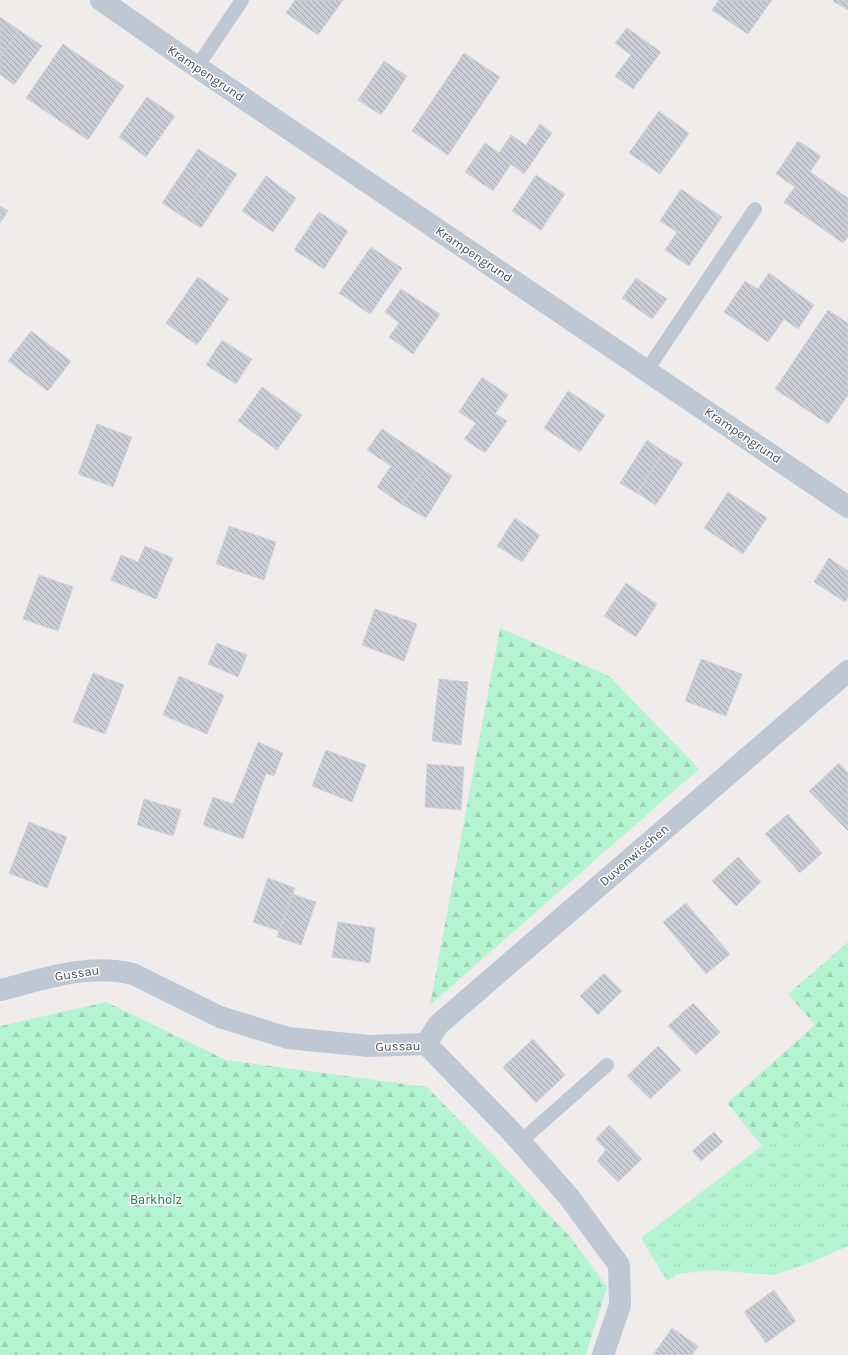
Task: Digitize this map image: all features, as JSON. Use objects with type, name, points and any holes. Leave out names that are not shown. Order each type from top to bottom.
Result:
[{"type":"street","name":"Krampengrund","points":[[102,0],[197,67],[848,507]]},
{"type":"street","name":"Duvenwischen","points":[[426,1044],[438,1025],[848,671]]},
{"type":"street","name":"Gussau","points":[[0,990],[79,971],[104,969],[133,974],[220,1017],[288,1038],[369,1046],[426,1044],[520,1142],[569,1196],[619,1265],[620,1304],[603,1355]]},
{"type":"lane","points":[[197,67],[242,0]]},
{"type":"lane","points":[[647,370],[755,209]]},
{"type":"lane","points":[[520,1142],[607,1065]]},
{"type":"green space","points":[[500,628],[609,676],[699,769],[430,1005]]},
{"type":"green space","points":[[848,942],[848,1092],[824,1113],[797,1124],[762,1146],[727,1103],[815,1025],[788,994]]},
{"type":"green space","name":"Barkholz","points":[[106,1002],[226,1060],[427,1087],[572,1239],[607,1287],[586,1355],[0,1355],[0,1026]]},
{"type":"green space","points":[[848,1092],[848,1246],[812,1262],[774,1275],[711,1270],[678,1274],[667,1281],[641,1238],[762,1146],[797,1124],[824,1112]]},
{"type":"building","points":[[295,0],[343,0],[318,35],[286,13]]},
{"type":"building","points":[[719,0],[772,0],[748,34],[712,10]]},
{"type":"building","points":[[848,0],[848,10],[833,1]]},
{"type":"building","points":[[0,17],[19,30],[0,58]]},
{"type":"building","points":[[627,28],[661,52],[633,89],[615,76],[631,55],[615,43]]},
{"type":"building","points":[[19,30],[42,46],[14,85],[0,74],[0,58]]},
{"type":"building","points":[[63,44],[124,86],[88,140],[26,98]]},
{"type":"building","points":[[464,53],[500,77],[448,155],[412,131]]},
{"type":"building","points":[[384,61],[407,76],[381,115],[358,100]]},
{"type":"building","points":[[147,97],[175,116],[146,157],[119,137]]},
{"type":"building","points":[[659,111],[689,133],[660,174],[629,153]]},
{"type":"building","points":[[540,124],[552,133],[524,174],[511,164],[493,191],[465,172],[485,143],[499,153],[511,135],[526,145]]},
{"type":"building","points":[[798,141],[821,156],[810,172],[848,198],[848,237],[843,243],[784,202],[795,187],[776,174]]},
{"type":"building","points":[[198,149],[218,162],[182,216],[162,203]]},
{"type":"building","points":[[218,162],[237,174],[201,228],[182,216]]},
{"type":"building","points":[[536,175],[565,194],[541,230],[512,211]]},
{"type":"building","points":[[266,176],[296,198],[273,232],[242,211]]},
{"type":"building","points":[[681,189],[722,217],[689,266],[665,250],[677,232],[660,221]]},
{"type":"building","points":[[0,206],[8,211],[0,223]]},
{"type":"building","points":[[319,212],[348,231],[324,269],[294,250]]},
{"type":"building","points":[[371,247],[402,268],[370,314],[339,293]]},
{"type":"building","points":[[769,273],[814,305],[798,329],[784,319],[768,342],[724,312],[745,281],[758,289]]},
{"type":"building","points":[[198,277],[229,299],[197,345],[166,323]]},
{"type":"building","points":[[636,278],[667,299],[652,319],[622,298]]},
{"type":"building","points":[[401,289],[440,314],[413,354],[389,337],[399,323],[385,312]]},
{"type":"building","points":[[828,310],[848,323],[848,395],[828,424],[775,389]]},
{"type":"building","points":[[31,331],[71,361],[48,391],[8,361]]},
{"type":"building","points":[[222,340],[252,359],[236,384],[206,365]]},
{"type":"building","points":[[482,377],[508,395],[495,414],[507,421],[485,453],[464,439],[476,423],[459,412]]},
{"type":"building","points":[[262,387],[302,415],[277,450],[238,421]]},
{"type":"building","points":[[568,391],[605,415],[580,452],[544,428]]},
{"type":"building","points":[[97,424],[132,437],[113,487],[78,474]]},
{"type":"building","points":[[382,429],[430,461],[401,504],[377,487],[391,466],[367,450]]},
{"type":"building","points":[[647,440],[664,452],[637,493],[620,483]]},
{"type":"building","points":[[664,452],[683,463],[656,505],[637,493]]},
{"type":"building","points":[[430,461],[452,476],[426,518],[401,504]]},
{"type":"building","points":[[728,492],[767,518],[743,554],[704,528]]},
{"type":"building","points":[[515,518],[540,535],[522,562],[497,546]]},
{"type":"building","points":[[229,526],[276,542],[264,580],[216,564]]},
{"type":"building","points":[[145,546],[173,558],[156,599],[111,580],[121,555],[138,562]]},
{"type":"building","points":[[829,558],[848,571],[848,598],[845,602],[814,582]]},
{"type":"building","points":[[39,575],[73,587],[58,631],[23,619]]},
{"type":"building","points":[[626,583],[657,604],[636,637],[604,616]]},
{"type":"building","points":[[375,609],[417,624],[404,661],[362,645]]},
{"type":"building","points":[[217,643],[247,655],[238,677],[208,664]]},
{"type":"building","points":[[701,659],[742,674],[726,716],[685,701]]},
{"type":"building","points":[[93,673],[124,685],[105,734],[73,722]]},
{"type":"building","points":[[179,676],[224,695],[207,734],[163,715]]},
{"type":"building","points":[[439,679],[468,682],[461,745],[432,741]]},
{"type":"building","points":[[258,742],[283,753],[274,776],[266,773],[243,839],[203,825],[213,797],[233,804]]},
{"type":"building","points":[[326,750],[366,765],[352,802],[312,786]]},
{"type":"building","points":[[839,763],[848,773],[848,831],[809,791]]},
{"type":"building","points":[[427,764],[464,767],[461,810],[425,807]]},
{"type":"building","points":[[144,799],[181,810],[173,836],[137,825]]},
{"type":"building","points":[[788,814],[822,853],[800,873],[765,834]]},
{"type":"building","points":[[29,822],[67,837],[47,888],[9,873]]},
{"type":"building","points":[[738,857],[761,882],[736,906],[712,881]]},
{"type":"building","points":[[268,878],[295,888],[279,931],[253,922]]},
{"type":"building","points":[[292,894],[316,902],[301,945],[277,937]]},
{"type":"building","points":[[686,903],[730,954],[706,974],[663,922]]},
{"type":"building","points":[[338,922],[375,928],[370,963],[332,957]]},
{"type":"building","points":[[604,973],[622,991],[598,1015],[580,996]]},
{"type":"building","points":[[693,1003],[720,1032],[696,1055],[668,1026]]},
{"type":"building","points":[[533,1039],[565,1075],[536,1103],[503,1067]]},
{"type":"building","points":[[658,1046],[681,1070],[650,1099],[627,1076]]},
{"type":"building","points":[[609,1125],[642,1159],[618,1182],[597,1161],[606,1150],[596,1139]]},
{"type":"building","points":[[714,1132],[723,1142],[701,1161],[692,1151]]},
{"type":"building","points":[[774,1290],[796,1321],[766,1343],[744,1312]]},
{"type":"building","points":[[672,1328],[698,1346],[692,1355],[653,1355]]}]
